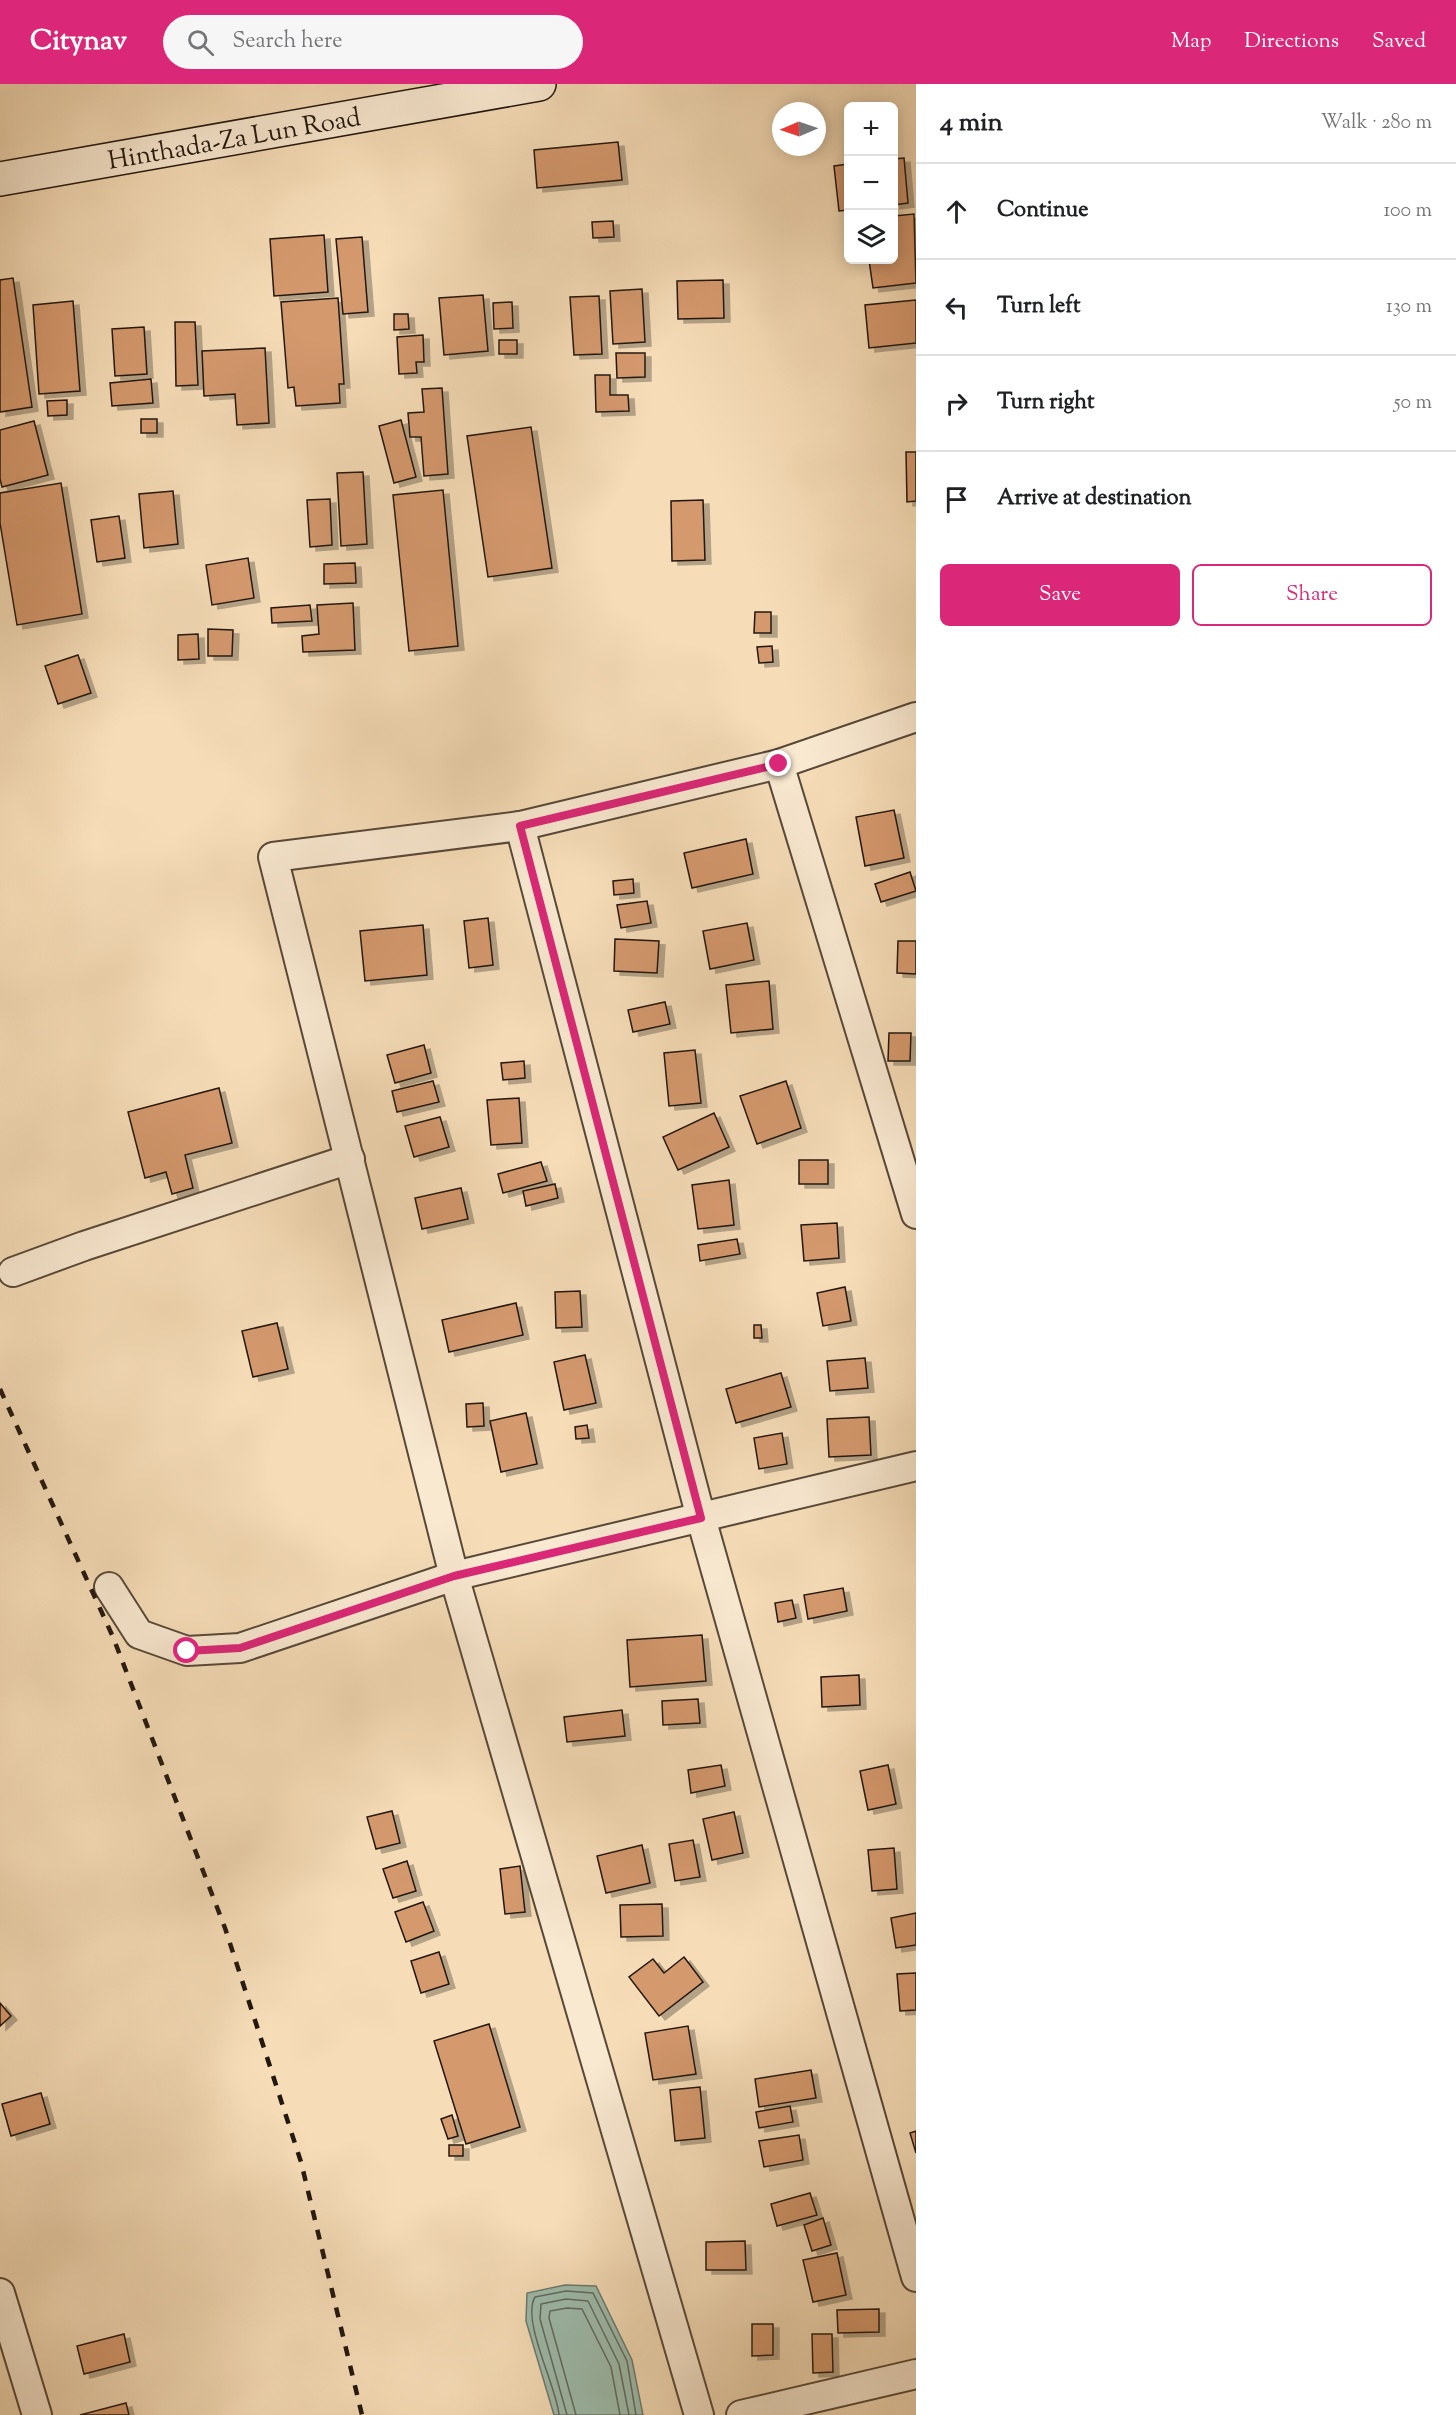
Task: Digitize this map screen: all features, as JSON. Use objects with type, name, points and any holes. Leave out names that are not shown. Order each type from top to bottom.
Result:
[{"type":"main road","name":"Hinthada-Za Lun Road","points":[[0,179],[539,84]]},
{"type":"street","points":[[699,2415],[454,1576],[273,857],[520,826],[779,764],[916,717]]},
{"type":"street","points":[[779,764],[916,1214]]},
{"type":"street","points":[[520,826],[701,1518],[916,2277]]},
{"type":"street","points":[[13,1272],[84,1246],[350,1159]]},
{"type":"street","points":[[109,1587],[139,1634],[187,1651],[240,1648],[454,1576],[916,1466]]},
{"type":"street","points":[[0,2293],[37,2415]]},
{"type":"street","points":[[741,2415],[916,2374]]},
{"type":"water","points":[[565,2285],[596,2286],[632,2360],[643,2415],[554,2415],[526,2321],[527,2293]]},
{"type":"building","points":[[618,142],[622,180],[537,188],[534,150]]},
{"type":"building","points":[[904,158],[908,203],[898,204],[898,159]]},
{"type":"building","points":[[844,165],[844,210],[839,211],[834,166]]},
{"type":"building","points":[[914,214],[916,283],[873,288],[870,264],[898,264],[898,216]]},
{"type":"building","points":[[613,221],[614,237],[593,238],[592,222]]},
{"type":"building","points":[[324,235],[328,292],[274,296],[270,239]]},
{"type":"building","points":[[362,237],[368,312],[343,314],[336,239]]},
{"type":"building","points":[[13,278],[32,407],[0,412],[0,280]]},
{"type":"building","points":[[723,280],[724,318],[678,319],[677,281]]},
{"type":"building","points":[[642,289],[645,342],[613,344],[610,291]]},
{"type":"building","points":[[483,295],[488,351],[444,355],[439,298]]},
{"type":"building","points":[[599,296],[602,354],[574,355],[570,297]]},
{"type":"building","points":[[338,298],[344,384],[339,384],[340,403],[296,406],[294,387],[288,388],[281,302]]},
{"type":"building","points":[[916,300],[916,343],[869,348],[865,305]]},
{"type":"building","points":[[73,301],[80,391],[39,394],[33,305]]},
{"type":"building","points":[[512,302],[513,328],[494,329],[493,303]]},
{"type":"building","points":[[394,314],[408,314],[409,329],[394,330]]},
{"type":"building","points":[[175,322],[195,322],[198,385],[176,386]]},
{"type":"building","points":[[144,327],[147,374],[115,376],[112,329]]},
{"type":"building","points":[[423,335],[424,362],[416,362],[417,373],[399,374],[397,337]]},
{"type":"building","points":[[499,340],[517,340],[517,354],[499,354]]},
{"type":"building","points":[[265,348],[269,423],[237,425],[235,394],[204,396],[202,351]]},
{"type":"building","points":[[616,353],[645,353],[645,377],[617,378]]},
{"type":"building","points":[[595,375],[610,375],[610,395],[628,395],[629,411],[596,412]]},
{"type":"building","points":[[151,379],[153,403],[112,406],[110,383]]},
{"type":"building","points":[[442,388],[448,474],[424,476],[421,437],[410,437],[408,413],[424,412],[422,389]]},
{"type":"building","points":[[67,400],[67,415],[48,416],[47,401]]},
{"type":"building","points":[[141,419],[157,419],[157,433],[141,433]]},
{"type":"building","points":[[401,420],[416,477],[394,483],[379,426]]},
{"type":"building","points":[[34,421],[48,475],[2,487],[0,430]]},
{"type":"building","points":[[531,427],[552,568],[488,577],[467,436]]},
{"type":"building","points":[[906,452],[916,452],[916,501],[907,502]]},
{"type":"building","points":[[363,472],[367,544],[341,546],[337,473]]},
{"type":"building","points":[[61,483],[82,614],[17,625],[0,523],[0,493]]},
{"type":"building","points":[[443,490],[458,646],[409,651],[393,495]]},
{"type":"building","points":[[173,491],[178,544],[144,548],[139,494]]},
{"type":"building","points":[[330,499],[332,545],[310,547],[307,500]]},
{"type":"building","points":[[703,500],[705,560],[672,561],[671,501]]},
{"type":"building","points":[[119,516],[125,558],[97,562],[91,520]]},
{"type":"building","points":[[248,558],[254,598],[212,605],[206,565]]},
{"type":"building","points":[[355,563],[356,583],[324,584],[324,564]]},
{"type":"building","points":[[353,603],[355,650],[303,652],[302,636],[319,634],[317,605]]},
{"type":"building","points":[[310,605],[312,621],[272,623],[271,608]]},
{"type":"building","points":[[755,612],[771,612],[771,633],[754,633]]},
{"type":"building","points":[[208,629],[233,630],[232,656],[208,656]]},
{"type":"building","points":[[198,634],[199,659],[178,660],[178,635]]},
{"type":"building","points":[[772,646],[773,662],[759,663],[757,647]]},
{"type":"building","points":[[78,655],[91,693],[58,704],[45,666]]},
{"type":"building","points":[[894,810],[904,858],[865,866],[856,817]]},
{"type":"building","points":[[746,839],[753,874],[692,888],[684,853]]},
{"type":"building","points":[[910,872],[916,891],[881,902],[875,884]]},
{"type":"building","points":[[633,879],[634,893],[614,895],[613,881]]},
{"type":"building","points":[[647,901],[651,923],[621,928],[617,905]]},
{"type":"building","points":[[488,918],[493,965],[469,968],[464,921]]},
{"type":"building","points":[[747,923],[754,960],[710,969],[703,931]]},
{"type":"building","points":[[423,925],[427,975],[365,981],[360,931]]},
{"type":"building","points":[[615,939],[659,941],[657,973],[614,971]]},
{"type":"building","points":[[898,941],[916,941],[916,974],[897,973]]},
{"type":"building","points":[[769,981],[773,1029],[731,1033],[726,985]]},
{"type":"building","points":[[665,1002],[670,1024],[633,1032],[628,1010]]},
{"type":"building","points":[[889,1033],[911,1033],[910,1061],[888,1061]]},
{"type":"building","points":[[424,1045],[431,1073],[395,1083],[387,1055]]},
{"type":"building","points":[[695,1050],[701,1103],[669,1106],[664,1053]]},
{"type":"building","points":[[524,1061],[525,1078],[503,1080],[501,1063]]},
{"type":"building","points":[[433,1081],[439,1102],[397,1112],[392,1091]]},
{"type":"building","points":[[786,1081],[801,1128],[757,1144],[740,1096]]},
{"type":"building","points":[[219,1088],[232,1143],[185,1155],[193,1188],[172,1194],[166,1172],[145,1178],[128,1112]]},
{"type":"building","points":[[519,1098],[522,1143],[491,1145],[487,1100]]},
{"type":"building","points":[[714,1113],[729,1147],[678,1170],[663,1137]]},
{"type":"building","points":[[440,1117],[449,1147],[414,1157],[405,1126]]},
{"type":"building","points":[[799,1160],[828,1160],[828,1184],[799,1184]]},
{"type":"building","points":[[541,1162],[547,1181],[503,1193],[498,1174]]},
{"type":"building","points":[[729,1180],[734,1225],[698,1229],[692,1185]]},
{"type":"building","points":[[555,1184],[558,1198],[526,1206],[523,1191]]},
{"type":"building","points":[[461,1188],[468,1219],[422,1229],[415,1198]]},
{"type":"building","points":[[837,1223],[839,1258],[804,1261],[801,1225]]},
{"type":"building","points":[[737,1239],[740,1254],[700,1261],[698,1245]]},
{"type":"building","points":[[845,1287],[851,1321],[823,1326],[817,1293]]},
{"type":"building","points":[[580,1291],[582,1327],[556,1328],[555,1292]]},
{"type":"building","points":[[516,1303],[523,1335],[449,1352],[442,1320]]},
{"type":"building","points":[[277,1323],[288,1369],[253,1377],[242,1331]]},
{"type":"building","points":[[754,1325],[761,1325],[762,1338],[754,1338]]},
{"type":"building","points":[[585,1355],[596,1403],[564,1410],[554,1362]]},
{"type":"building","points":[[865,1358],[868,1388],[830,1391],[827,1361]]},
{"type":"building","points":[[781,1373],[791,1407],[736,1423],[726,1389]]},
{"type":"building","points":[[483,1403],[484,1426],[467,1427],[466,1404]]},
{"type":"building","points":[[526,1413],[537,1464],[501,1472],[490,1421]]},
{"type":"building","points":[[869,1417],[871,1455],[829,1457],[827,1419]]},
{"type":"building","points":[[587,1425],[589,1438],[576,1439],[575,1427]]},
{"type":"building","points":[[782,1433],[787,1464],[759,1469],[754,1438]]},
{"type":"building","points":[[843,1588],[847,1611],[808,1619],[804,1595]]},
{"type":"building","points":[[792,1600],[796,1618],[778,1622],[775,1603]]},
{"type":"building","points":[[702,1635],[706,1681],[630,1687],[627,1640]]},
{"type":"building","points":[[859,1675],[860,1705],[822,1707],[821,1677]]},
{"type":"building","points":[[698,1699],[700,1723],[663,1725],[662,1701]]},
{"type":"building","points":[[622,1710],[625,1736],[567,1742],[564,1717]]},
{"type":"building","points":[[721,1765],[725,1786],[691,1793],[688,1770]]},
{"type":"building","points":[[888,1765],[896,1804],[868,1810],[860,1771]]},
{"type":"building","points":[[392,1811],[400,1843],[376,1849],[367,1817]]},
{"type":"building","points":[[734,1812],[743,1853],[712,1860],[703,1819]]},
{"type":"building","points":[[693,1840],[700,1877],[675,1881],[669,1844]]},
{"type":"building","points":[[642,1845],[650,1883],[606,1893],[597,1856]]},
{"type":"building","points":[[894,1848],[897,1889],[872,1891],[868,1850]]},
{"type":"building","points":[[407,1861],[416,1891],[393,1898],[383,1869]]},
{"type":"building","points":[[520,1866],[525,1912],[505,1914],[500,1869]]},
{"type":"building","points":[[423,1902],[434,1931],[406,1942],[395,1912]]},
{"type":"building","points":[[662,1904],[663,1936],[621,1937],[620,1905]]},
{"type":"building","points":[[916,1913],[916,1945],[896,1948],[891,1918]]},
{"type":"building","points":[[439,1952],[449,1984],[421,1993],[411,1961]]},
{"type":"building","points":[[684,1957],[703,1982],[659,2016],[629,1977],[653,1959],[664,1973]]},
{"type":"building","points":[[916,1973],[916,2010],[900,2011],[897,1974]]},
{"type":"building","points":[[0,2003],[11,2016],[0,2026]]},
{"type":"building","points":[[489,2024],[520,2127],[466,2144],[434,2041]]},
{"type":"building","points":[[688,2026],[696,2074],[653,2080],[645,2033]]},
{"type":"building","points":[[811,2070],[816,2098],[759,2107],[755,2079]]},
{"type":"building","points":[[700,2087],[705,2138],[675,2141],[670,2090]]},
{"type":"building","points":[[41,2093],[50,2124],[11,2136],[2,2104]]},
{"type":"building","points":[[790,2106],[793,2122],[759,2128],[756,2112]]},
{"type":"building","points":[[452,2115],[458,2136],[448,2139],[441,2119]]},
{"type":"building","points":[[916,2131],[916,2153],[910,2133]]},
{"type":"building","points":[[799,2135],[803,2160],[764,2167],[759,2141]]},
{"type":"building","points":[[449,2145],[463,2145],[463,2156],[449,2156]]},
{"type":"building","points":[[810,2193],[817,2215],[777,2226],[771,2204]]},
{"type":"building","points":[[823,2218],[831,2245],[812,2251],[804,2225]]},
{"type":"building","points":[[745,2241],[746,2270],[706,2270],[706,2242]]},
{"type":"building","points":[[837,2253],[846,2295],[813,2302],[803,2260]]},
{"type":"building","points":[[879,2309],[879,2332],[838,2333],[837,2310]]},
{"type":"building","points":[[752,2324],[773,2324],[773,2355],[752,2356]]},
{"type":"building","points":[[124,2334],[130,2362],[84,2374],[77,2346]]},
{"type":"building","points":[[812,2334],[832,2334],[833,2372],[813,2373]]},
{"type":"building","points":[[126,2403],[129,2415],[80,2415]]},
{"type":"railway","points":[[0,1389],[113,1637],[225,1928],[301,2162],[362,2415]]},
{"type":"route","points":[[187,1651],[240,1648],[454,1576],[701,1518],[520,826],[779,764]]}]
